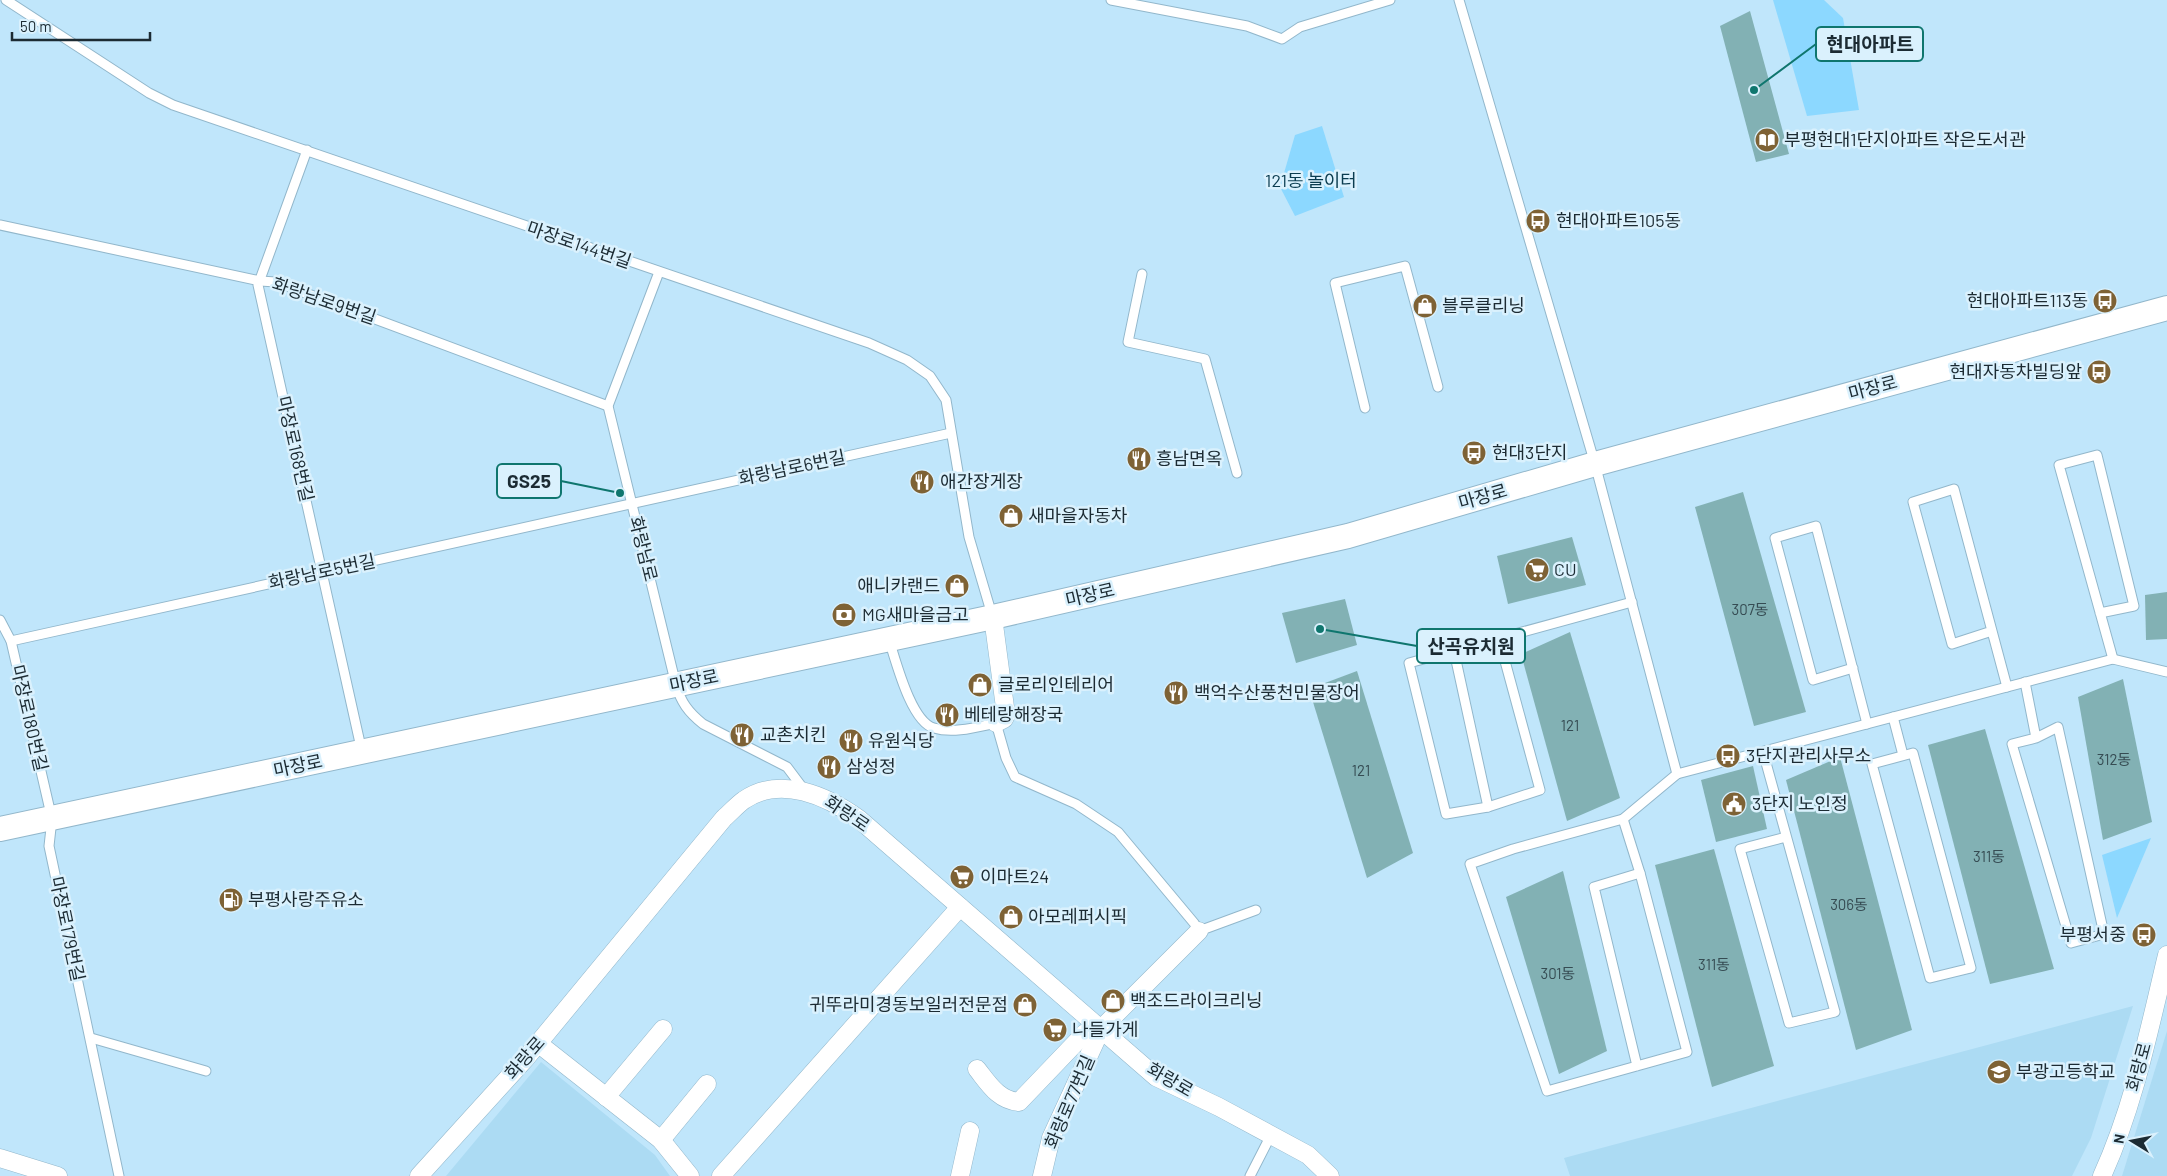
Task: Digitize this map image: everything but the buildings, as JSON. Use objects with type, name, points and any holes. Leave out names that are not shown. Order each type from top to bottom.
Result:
[{"type":"main road","name":"마장로","points":[[0,829],[993,617],[1348,536],[1595,464],[2167,308]]},
{"type":"street","points":[[993,617],[1006,715],[1004,719],[996,723]]},
{"type":"street","name":"화랑로","points":[[419,1176],[539,1044],[724,818],[745,800],[767,790],[805,791],[839,805],[859,819],[1156,1077],[1219,1107],[1308,1155],[1330,1176]]},
{"type":"street","points":[[721,1176],[960,907]]},
{"type":"street","points":[[976,1069],[997,1093],[1008,1101],[1019,1102],[1085,1033],[1101,1029],[1199,931]]},
{"type":"street","name":"화랑로","points":[[2102,1176],[2118,1140],[2137,1079],[2167,955]]},
{"type":"street","points":[[606,1097],[662,1028]]},
{"type":"street","name":"화랑로77번길","points":[[1042,1176],[1051,1138],[1101,1029]]},
{"type":"street","points":[[539,1044],[661,1140],[690,1176]]},
{"type":"street","points":[[661,1140],[707,1084]]},
{"type":"street","points":[[960,1176],[970,1131]]},
{"type":"street","points":[[0,1158],[58,1176]]},
{"type":"lane","name":"마장로144번길","points":[[6,0],[149,93],[173,105],[869,343],[907,360],[930,376],[946,400],[969,537],[993,617]]},
{"type":"lane","points":[[1111,0],[1247,26],[1282,39],[1300,27],[1390,0]]},
{"type":"lane","points":[[1459,0],[1595,464],[1677,774]]},
{"type":"lane","name":"마장로168번길","points":[[307,150],[258,285],[362,752]]},
{"type":"lane","name":"화랑남로9번길","points":[[0,225],[260,281],[276,282],[608,406]]},
{"type":"lane","points":[[1365,408],[1335,282],[1405,266],[1438,387]]},
{"type":"lane","points":[[608,406],[659,272]]},
{"type":"lane","points":[[1142,274],[1128,342],[1205,359],[1237,473]]},
{"type":"lane","name":"화랑남로","points":[[608,406],[681,701],[690,714],[703,724],[788,767],[805,791]]},
{"type":"lane","name":"화랑남로6번길","points":[[632,504],[951,433]]},
{"type":"lane","points":[[2100,613],[2134,606],[2097,455],[2058,465],[2113,659]]},
{"type":"lane","points":[[1992,630],[1952,644],[1913,502],[1954,489],[1992,630],[2007,687]]},
{"type":"lane","name":"화랑남로5번길","points":[[11,641],[632,504]]},
{"type":"lane","points":[[1853,668],[1813,680],[1775,538],[1816,526],[1853,668],[1867,724]]},
{"type":"lane","points":[[1499,639],[1540,790],[1488,807],[1446,814],[1409,663],[1632,602]]},
{"type":"lane","name":"마장로180번길","points":[[0,620],[11,641],[52,819]]},
{"type":"lane","points":[[889,639],[908,695],[919,717],[932,728],[960,730],[996,723],[1004,752],[1015,777],[1076,804],[1118,832],[1199,931],[1256,910]]},
{"type":"lane","points":[[1454,651],[1488,807]]},
{"type":"lane","points":[[1623,819],[1640,873],[1687,1052],[1547,1091],[1470,864],[1513,849],[1623,819],[1677,774],[2113,659],[2167,672]]},
{"type":"lane","points":[[2025,682],[2036,738]]},
{"type":"lane","points":[[1893,717],[1903,755]]},
{"type":"lane","points":[[2058,727],[2104,934],[2071,943],[2012,744],[2036,738],[2058,727]]},
{"type":"lane","points":[[1763,752],[1835,1012],[1789,1023],[1740,848],[1786,837]]},
{"type":"lane","points":[[1913,753],[1971,968],[1930,978],[1872,764],[1903,755],[1913,753]]},
{"type":"lane","name":"마장로179번길","points":[[52,819],[49,846],[119,1176]]},
{"type":"lane","points":[[1637,1066],[1594,887],[1640,873]]},
{"type":"lane","points":[[90,1038],[206,1070]]},
{"type":"lane","points":[[1250,1176],[1271,1135]]},
{"type":"shaded area","name":"부광고등학교","points":[[2133,1006],[2091,1138],[2072,1176],[1570,1176],[1564,1158]]},
{"type":"shaded area","points":[[2167,1031],[2167,1176],[2122,1176]]},
{"type":"shaded area","points":[[541,1062],[655,1155],[670,1176],[446,1176]]},
{"type":"green space","points":[[1773,0],[1824,0],[1843,18],[1859,110],[1807,116]]},
{"type":"green space","name":"121동 놀이터","points":[[1322,126],[1344,197],[1295,216],[1280,187],[1295,135]]},
{"type":"green space","points":[[2151,838],[2117,918],[2102,855]]},
{"type":"place","name":"현대아파트","points":[[1754,90]]},
{"type":"place","name":"부평현대1단지아파트 작은도서관","points":[[1767,140]]},
{"type":"place","name":"현대아파트105동","points":[[1538,221]]},
{"type":"place","name":"현대아파트113동","points":[[2105,301]]},
{"type":"place","name":"블루클리닝","points":[[1425,306]]},
{"type":"place","name":"현대자동차빌딩앞","points":[[2099,372]]},
{"type":"place","name":"현대3단지","points":[[1474,453]]},
{"type":"place","name":"흥남면옥","points":[[1139,459]]},
{"type":"place","name":"애간장게장","points":[[922,482]]},
{"type":"place","name":"GS25","points":[[620,493]]},
{"type":"place","name":"새마을자동차","points":[[1011,516]]},
{"type":"place","name":"CU","points":[[1537,570]]},
{"type":"place","name":"애니카랜드","points":[[957,586]]},
{"type":"place","name":"MG새마을금고","points":[[844,615]]},
{"type":"place","name":"산곡유치원","points":[[1320,629]]},
{"type":"place","name":"글로리인테리어","points":[[980,685]]},
{"type":"place","name":"백억수산풍천민물장어","points":[[1176,693]]},
{"type":"place","name":"베테랑해장국","points":[[947,715]]},
{"type":"place","name":"교촌치킨","points":[[742,735]]},
{"type":"place","name":"유원식당","points":[[851,741]]},
{"type":"place","name":"3단지관리사무소","points":[[1728,756]]},
{"type":"place","name":"삼성정","points":[[829,767]]},
{"type":"place","name":"3단지 노인정","points":[[1734,804]]},
{"type":"place","name":"이마트24","points":[[962,877]]},
{"type":"place","name":"부평사랑주유소","points":[[231,900]]},
{"type":"place","name":"아모레퍼시픽","points":[[1011,917]]},
{"type":"place","name":"부평서중","points":[[2144,935]]},
{"type":"place","name":"백조드라이크리닝","points":[[1113,1001]]},
{"type":"place","name":"귀뚜라미경동보일러전문점","points":[[1025,1005]]},
{"type":"place","name":"나들가게","points":[[1055,1030]]},
{"type":"place","name":"부광고등학교","points":[[1999,1072]]}]
